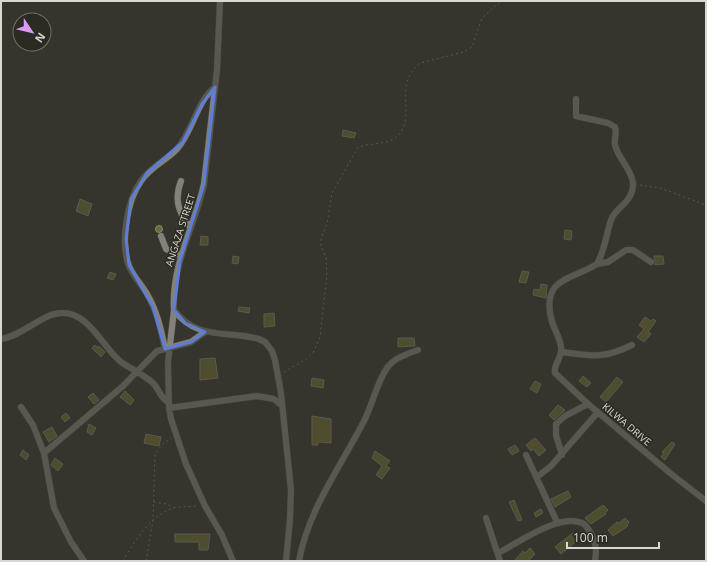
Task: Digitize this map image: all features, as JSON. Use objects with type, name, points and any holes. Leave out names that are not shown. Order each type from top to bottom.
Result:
[{"type":"street","name":"ANGAZA STREET","points":[[166,348],[174,310],[174,290],[181,256],[201,199],[204,184],[215,87],[220,1]]},
{"type":"street","points":[[215,87],[202,104],[183,142],[177,150],[147,173],[131,199],[126,238],[127,260],[148,296],[157,316],[166,348],[169,405],[181,452],[205,506],[218,528],[233,561]]},
{"type":"street","points":[[576,99],[576,116],[615,127],[616,147],[628,170],[633,185],[630,197],[614,213],[606,241],[597,264]]},
{"type":"street","points":[[181,181],[177,196],[180,213],[191,228]]},
{"type":"street","points":[[161,236],[166,249],[181,256]]},
{"type":"street","points":[[632,345],[606,356],[591,356],[562,352],[561,345],[551,318],[551,294],[556,285],[563,279],[597,264],[608,262],[626,250],[633,250],[651,262]]},
{"type":"street","points":[[174,310],[185,323],[198,330],[247,336],[265,342],[272,350],[278,376],[291,490],[286,561]]},
{"type":"street","points":[[1,339],[10,338],[48,317],[61,313],[70,314],[83,321],[112,354],[153,383],[160,396],[169,405]]},
{"type":"street","points":[[44,453],[138,373],[157,351],[191,342],[205,332]]},
{"type":"street","points":[[299,561],[305,537],[312,520],[340,463],[365,420],[382,376],[394,361],[418,350]]},
{"type":"street","name":"KILWA DRIVE","points":[[562,352],[554,370],[555,373],[588,404],[670,473],[706,501]]},
{"type":"street","points":[[169,405],[257,396],[274,399],[281,405]]},
{"type":"street","points":[[562,455],[556,435],[556,424],[565,416],[588,404]]},
{"type":"street","points":[[21,407],[33,425],[44,453],[54,508],[71,542],[84,561]]},
{"type":"street","points":[[537,477],[552,466],[598,412]]},
{"type":"street","points":[[526,455],[557,522]]},
{"type":"street","points":[[486,518],[500,561]]},
{"type":"street","points":[[498,553],[557,522],[581,522],[585,524],[597,547],[595,561]]},
{"type":"path","points":[[278,376],[305,360],[312,353],[320,337],[327,275],[326,257],[321,246],[321,238],[327,224],[332,193],[357,150],[362,146],[390,141],[401,133],[407,82],[414,68],[420,63],[464,52],[472,47],[482,18],[501,1]]},
{"type":"path","points":[[633,185],[660,188],[706,205]]},
{"type":"path","points":[[146,561],[153,520],[155,453],[168,440],[176,436]]},
{"type":"path","points":[[154,502],[163,503],[174,509]]},
{"type":"path","points":[[124,561],[144,530],[153,520],[174,509],[205,506]]},
{"type":"highlighted area","points":[[215,87],[204,184],[180,261],[174,310],[185,323],[205,332],[191,342],[165,349],[153,307],[129,265],[126,238],[131,199],[147,173],[183,142],[202,104]]},
{"type":"building","points":[[343,130],[356,133],[354,138],[342,136]]},
{"type":"building","points":[[80,199],[92,204],[88,216],[76,211]]},
{"type":"building","points":[[159,226],[162,229],[159,232],[156,229]]},
{"type":"building","points":[[565,230],[572,231],[571,240],[564,239]]},
{"type":"building","points":[[201,236],[208,237],[208,245],[200,245]]},
{"type":"building","points":[[233,256],[239,257],[238,264],[232,263]]},
{"type":"building","points":[[654,256],[663,256],[664,264],[655,265]]},
{"type":"building","points":[[522,271],[529,272],[526,283],[519,282]]},
{"type":"building","points":[[110,272],[116,274],[113,280],[107,278]]},
{"type":"building","points":[[541,284],[547,285],[546,298],[533,295],[534,289],[540,290]]},
{"type":"building","points":[[239,307],[250,308],[249,313],[238,311]]},
{"type":"building","points":[[274,313],[275,326],[264,327],[264,314]]},
{"type":"building","points":[[645,317],[651,321],[653,319],[656,321],[648,332],[651,334],[644,342],[637,337],[644,329],[639,325]]},
{"type":"building","points":[[398,338],[414,338],[415,346],[398,347]]},
{"type":"building","points":[[95,345],[98,348],[99,346],[105,352],[101,357],[92,348]]},
{"type":"building","points":[[215,358],[218,378],[200,380],[200,359]]},
{"type":"building","points":[[583,376],[591,383],[587,387],[579,381]]},
{"type":"building","points":[[617,377],[623,382],[606,402],[600,397]]},
{"type":"building","points":[[312,378],[324,380],[323,388],[311,386]]},
{"type":"building","points":[[535,381],[541,384],[537,393],[530,389]]},
{"type":"building","points":[[125,391],[134,400],[130,405],[120,397]]},
{"type":"building","points":[[93,393],[99,400],[94,404],[88,397]]},
{"type":"building","points":[[558,405],[565,410],[554,420],[549,415]]},
{"type":"building","points":[[66,413],[70,418],[65,422],[61,417]]},
{"type":"building","points":[[312,416],[331,419],[331,443],[318,442],[318,445],[312,445]]},
{"type":"building","points":[[89,424],[96,428],[92,435],[87,432]]},
{"type":"building","points":[[52,427],[57,436],[49,442],[43,432]]},
{"type":"building","points":[[146,434],[161,437],[159,446],[144,443]]},
{"type":"building","points":[[535,438],[546,450],[539,456],[533,449],[531,451],[526,445]]},
{"type":"building","points":[[672,442],[675,444],[665,460],[661,457],[664,453],[662,452]]},
{"type":"building","points":[[515,445],[519,451],[512,455],[508,449]]},
{"type":"building","points":[[23,450],[29,455],[26,460],[20,455]]},
{"type":"building","points":[[375,451],[390,461],[386,466],[390,468],[382,479],[376,475],[382,466],[372,458]]},
{"type":"building","points":[[55,458],[63,464],[58,471],[51,465]]},
{"type":"building","points":[[568,491],[571,497],[555,507],[551,499]]},
{"type":"building","points":[[514,500],[522,520],[518,521],[509,502]]},
{"type":"building","points":[[603,505],[608,510],[605,513],[606,514],[591,524],[585,518]]},
{"type":"building","points":[[541,509],[543,513],[536,517],[534,513]]},
{"type":"building","points":[[625,518],[629,522],[627,525],[628,526],[613,536],[608,530],[617,522],[619,523]]},
{"type":"building","points":[[573,533],[578,540],[561,554],[555,547]]},
{"type":"building","points":[[175,534],[210,534],[208,550],[199,550],[199,542],[175,542]]},
{"type":"building","points":[[530,548],[535,554],[528,561],[514,561],[523,551],[525,553]]}]
